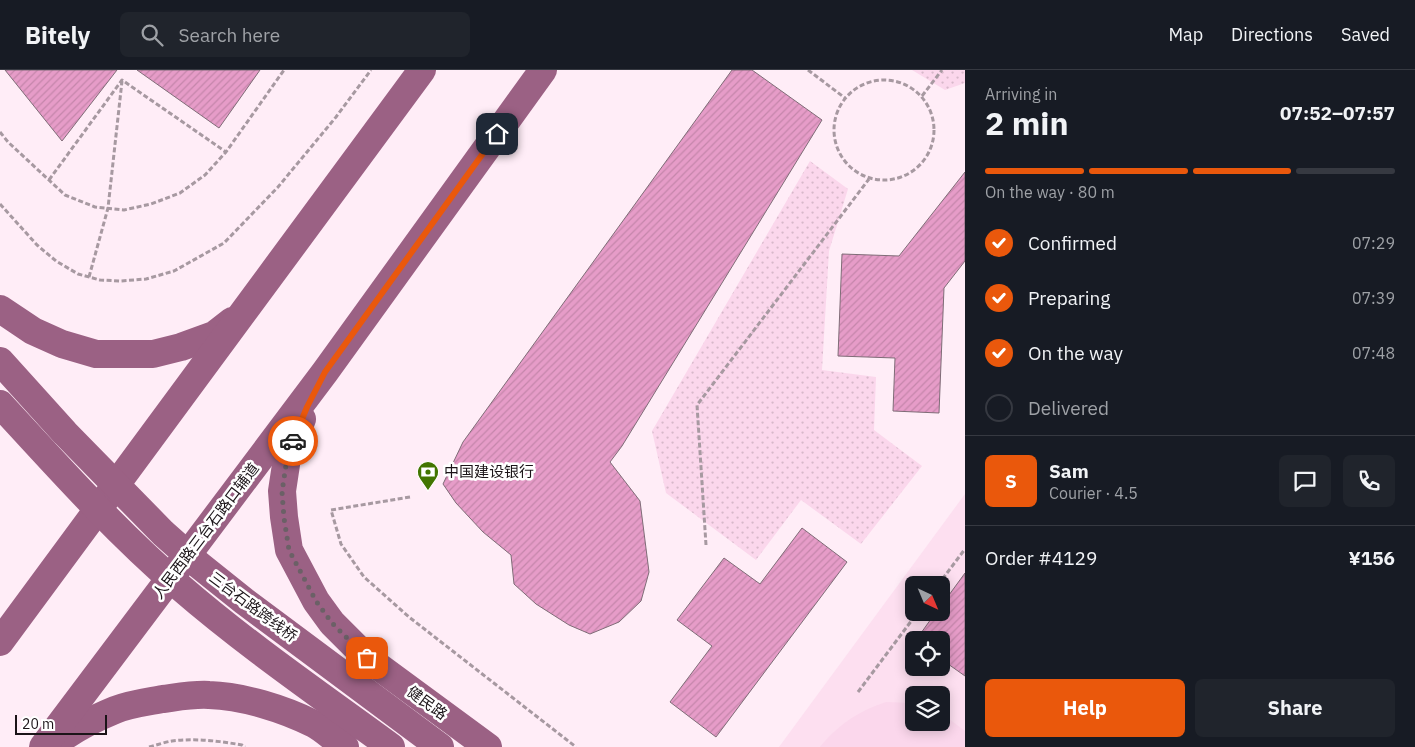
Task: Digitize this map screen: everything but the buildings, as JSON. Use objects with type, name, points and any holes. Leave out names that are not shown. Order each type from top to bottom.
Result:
[{"type":"main road","points":[[0,642],[422,70]]},
{"type":"main road","name":"人民西路三台石路口辅道","points":[[43,747],[325,372],[543,70]]},
{"type":"main road","points":[[0,309],[33,331],[62,344],[96,354],[153,354],[181,347],[214,335],[245,311]]},
{"type":"main road","name":"三台石路跨线桥","points":[[0,361],[65,433],[163,533],[199,565],[244,601],[440,747]]},
{"type":"main road","name":"健民路","points":[[325,372],[307,407],[287,458],[282,492],[289,550],[316,601],[332,623],[367,658],[488,747]]},
{"type":"main road","name":"三台石路跨线桥","points":[[0,404],[112,523],[180,587],[226,625],[391,747]]},
{"type":"main road","points":[[51,747],[89,722],[116,710],[175,697],[208,695],[246,700],[283,711],[316,725],[345,747]]},
{"type":"path","points":[[0,132],[8,142],[65,194],[95,207],[124,210],[150,204],[180,193],[205,175],[226,152],[284,70]]},
{"type":"path","points":[[0,204],[37,245],[56,261],[78,274],[100,280],[120,281],[146,279],[174,271],[224,243],[278,187],[336,117],[371,70]]},
{"type":"path","points":[[808,70],[845,98]]},
{"type":"path","points":[[922,96],[942,70]]},
{"type":"path","points":[[122,80],[226,152]]},
{"type":"path","points":[[49,180],[122,80]]},
{"type":"path","points":[[89,277],[108,208],[122,80]]},
{"type":"path","points":[[875,80],[892,80],[909,85],[922,96],[932,111],[935,128],[934,144],[926,158],[915,171],[901,178],[885,181],[869,179],[855,172],[844,161],[836,146],[834,130],[837,113],[845,98],[858,87],[875,80]]},
{"type":"path","points":[[706,545],[697,405],[869,179]]},
{"type":"path","points":[[410,496],[331,510],[341,544],[364,577],[409,617],[576,747]]},
{"type":"path","points":[[945,576],[965,550]]},
{"type":"path","points":[[858,692],[911,621]]},
{"type":"path","points":[[150,747],[171,741],[192,740],[216,741],[245,747]]},
{"type":"shaded area","points":[[912,70],[965,70],[965,83],[945,90]]},
{"type":"shaded area","points":[[810,161],[848,189],[829,251],[822,370],[876,377],[874,430],[922,466],[861,544],[801,500],[756,560],[666,493],[652,431]]},
{"type":"shaded area","points":[[965,494],[965,747],[779,747]]},
{"type":"shaded area","points":[[886,702],[905,703],[905,731],[950,731],[950,720],[965,731],[965,747],[820,747],[842,725],[867,710]]},
{"type":"way so far","points":[[293,441],[287,458],[282,492],[289,550],[316,601],[332,623],[367,658]]},
{"type":"place","name":"中国建设银行","points":[[428,491]]},
{"type":"route","points":[[293,441],[307,407],[325,372],[497,134]]}]
